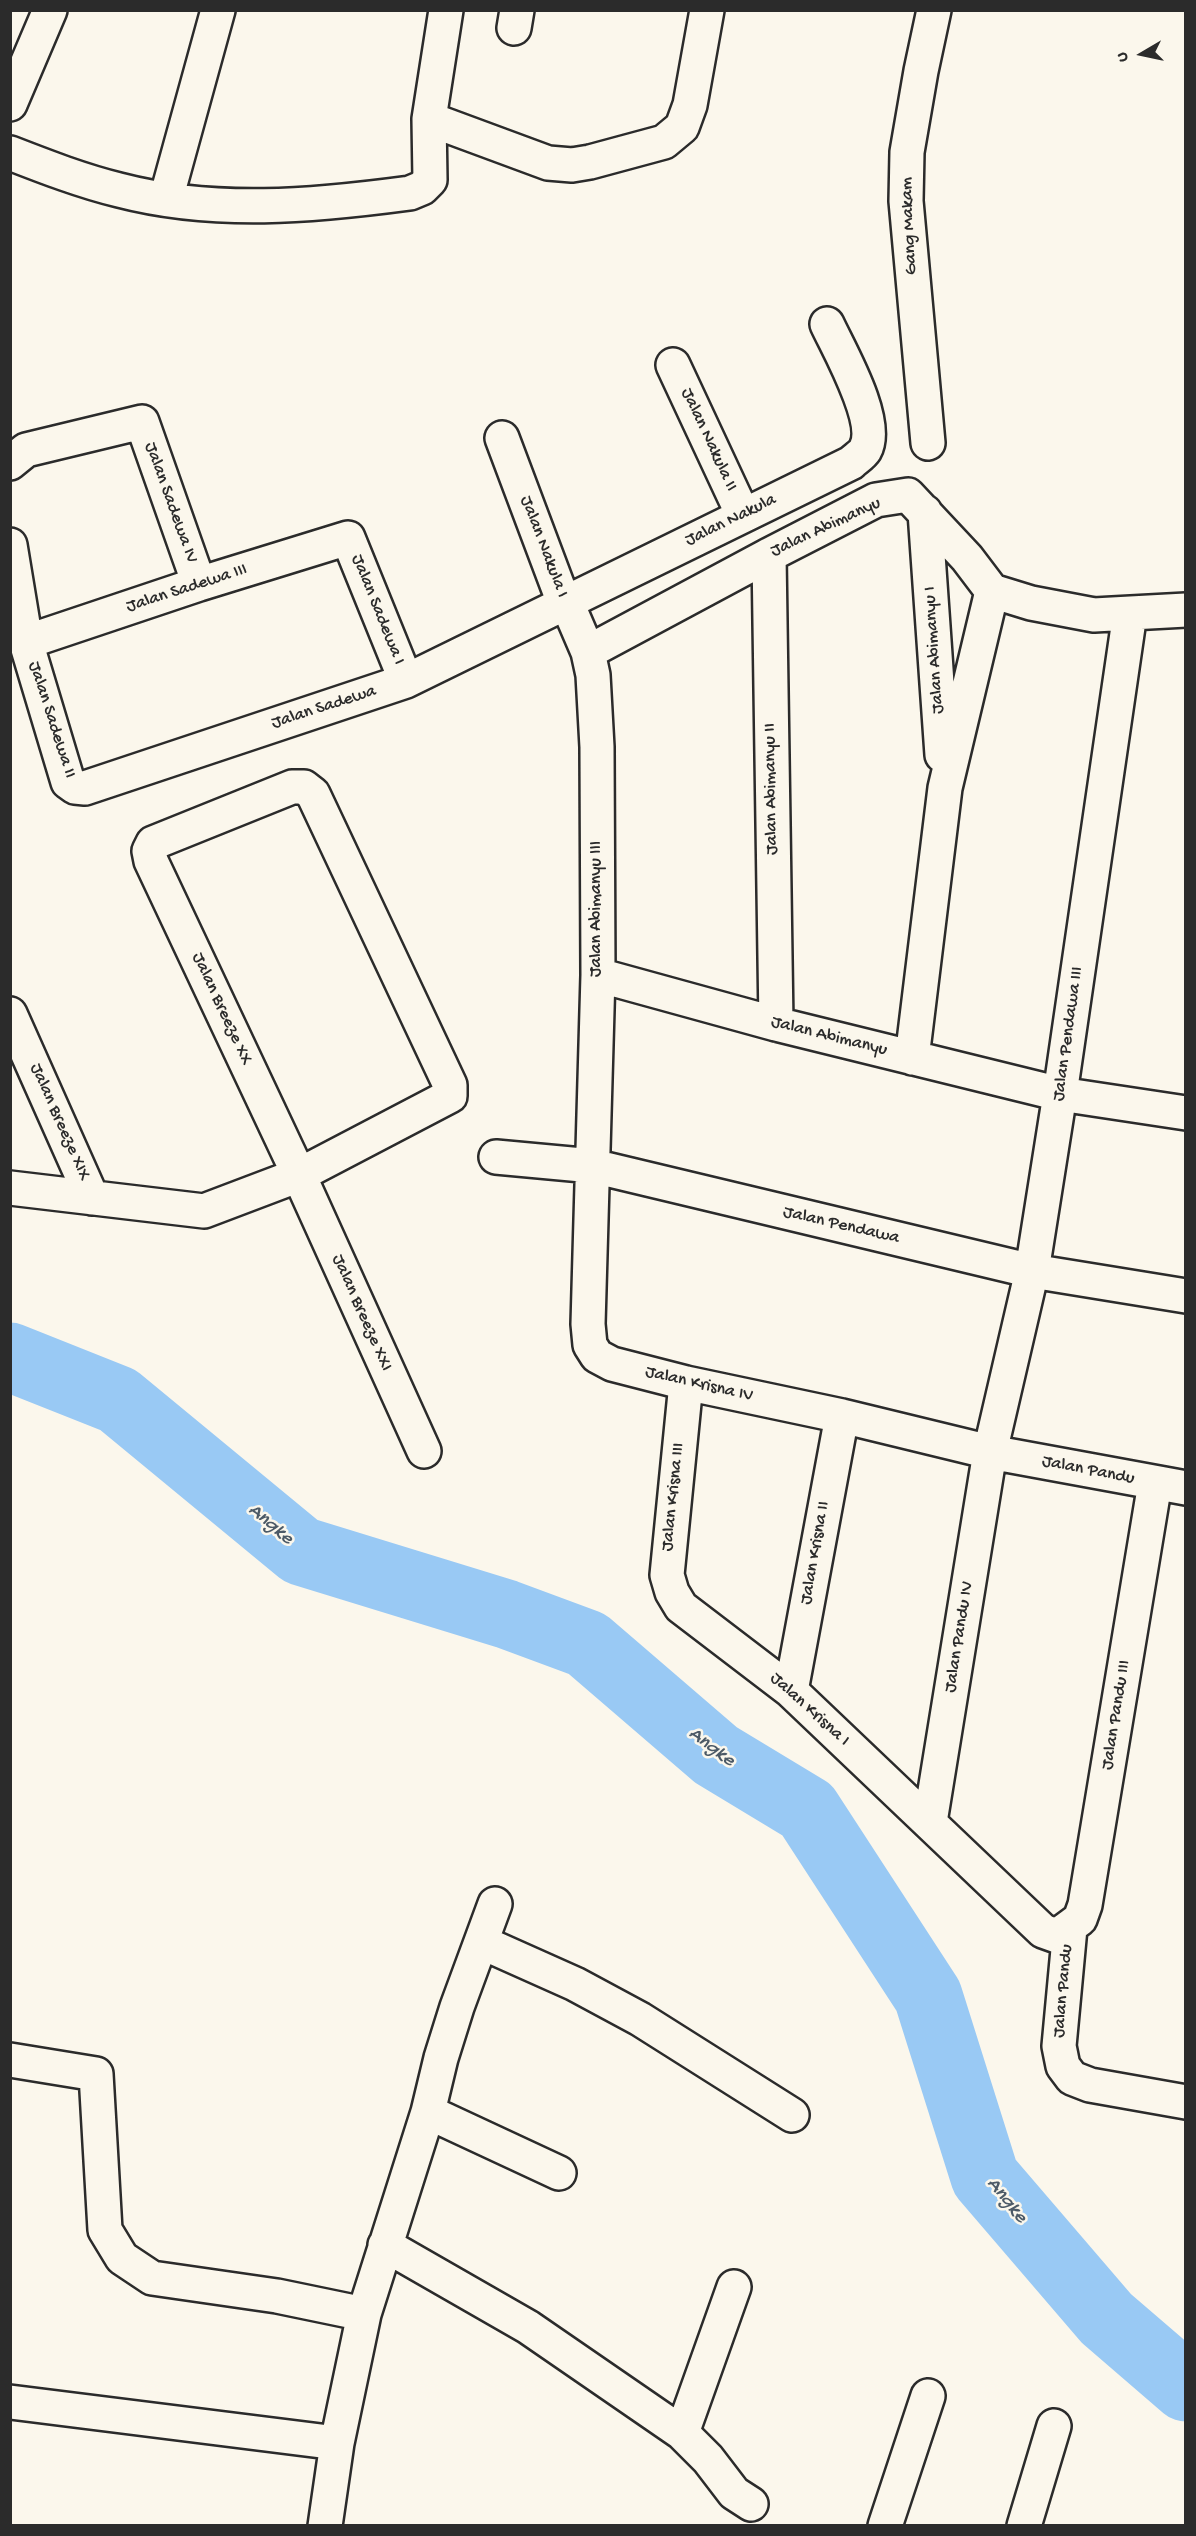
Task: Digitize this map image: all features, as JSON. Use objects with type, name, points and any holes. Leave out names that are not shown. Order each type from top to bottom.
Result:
[{"type":"street","points":[[10,104],[50,10]]},
{"type":"street","points":[[166,199],[218,10]]},
{"type":"street","points":[[10,153],[119,190],[166,199],[241,207],[311,205],[410,193],[422,188],[430,180],[429,119],[446,10]]},
{"type":"street","points":[[429,119],[548,163],[572,165],[664,142],[682,127],[690,105],[708,10]]},
{"type":"street","name":"Gang Makam","points":[[928,443],[906,201],[907,152],[934,10]]},
{"type":"street","name":"Jalan Nakula","points":[[567,607],[743,515],[851,463],[865,450],[868,435],[863,400],[827,324]]},
{"type":"street","name":"Jalan Nakula II","points":[[673,364],[743,515]]},
{"type":"street","name":"Jalan Sadewa IV","points":[[10,463],[26,450],[142,422],[199,584]]},
{"type":"street","name":"Jalan Nakula I","points":[[502,438],[567,607],[586,647]]},
{"type":"street","name":"Jalan Abimanyu","points":[[586,647],[876,500],[908,495],[967,558],[992,591]]},
{"type":"street","name":"Jalan Abimanyu I","points":[[925,512],[945,788]]},
{"type":"street","name":"Jalan Sadewa III","points":[[26,642],[199,584],[348,538]]},
{"type":"street","name":"Jalan Sadewa I","points":[[348,538],[406,681]]},
{"type":"street","name":"Jalan Sadewa II","points":[[10,545],[26,642],[68,782],[75,787]]},
{"type":"street","name":"Jalan Abimanyu II","points":[[769,555],[776,1024]]},
{"type":"street","points":[[992,591],[1031,603],[1094,615],[1185,610]]},
{"type":"street","name":"Jalan Abimanyu I","points":[[912,1058],[945,788],[992,591]]},
{"type":"street","name":"Jalan Sadewa","points":[[75,787],[86,788],[406,681],[567,607]]},
{"type":"street","name":"Jalan Pendawa III","points":[[990,1452],[1032,1271],[1130,613]]},
{"type":"street","name":"Jalan Abimanyu III","points":[[586,647],[593,675],[597,747],[598,975],[593,1166]]},
{"type":"street","name":"Jalan Breeze XX","points":[[292,786],[304,787],[313,794],[450,1085],[450,1096],[299,1174],[149,851],[153,843],[292,786]]},
{"type":"street","name":"Jalan Abimanyu","points":[[598,975],[776,1024],[1060,1094],[1185,1113]]},
{"type":"street","name":"Jalan Breeze XIX","points":[[10,1014],[92,1198]]},
{"type":"street","name":"Jalan Pendawa","points":[[496,1157],[593,1166],[1032,1271],[1185,1296]]},
{"type":"street","name":"Jalan Krisna IV","points":[[593,1166],[588,1324],[590,1345],[597,1356],[612,1364],[687,1383],[842,1416],[990,1452]]},
{"type":"street","points":[[10,1188],[204,1211],[299,1174]]},
{"type":"street","name":"Jalan Breeze XXI","points":[[299,1174],[424,1451]]},
{"type":"street","name":"Jalan Krisna III","points":[[681,1607],[672,1592],[667,1575],[687,1383]]},
{"type":"street","name":"Jalan Krisna II","points":[[791,1691],[842,1416]]},
{"type":"street","name":"Jalan Pandu","points":[[990,1452],[1170,1486]]},
{"type":"street","name":"Jalan Pandu IV","points":[[930,1822],[990,1452]]},
{"type":"street","name":"Jalan Pandu III","points":[[1064,1932],[1080,1919],[1085,1905],[1170,1486]]},
{"type":"street","name":"Jalan Krisna I","points":[[681,1607],[791,1691],[930,1822]]},
{"type":"street","name":"Jalan Pandu","points":[[930,1822],[1043,1931],[1064,1932],[1059,2046],[1063,2066],[1072,2078],[1090,2085],[1185,2102]]},
{"type":"street","points":[[325,2526],[337,2443],[364,2314],[428,2112],[441,2058],[495,1904]]},
{"type":"street","points":[[481,1942],[575,1984],[640,2019],[792,2115]]},
{"type":"street","points":[[10,2060],[96,2074],[105,2230],[122,2258],[152,2277],[277,2296],[364,2314]]},
{"type":"street","points":[[428,2112],[559,2173]]},
{"type":"street","points":[[385,2245],[528,2327],[682,2433],[708,2459],[734,2493],[751,2504]]},
{"type":"street","points":[[682,2433],[734,2287]]},
{"type":"street","points":[[885,2526],[928,2396]]},
{"type":"street","points":[[10,2402],[337,2443]]},
{"type":"street","points":[[1024,2526],[1054,2427]]},
{"type":"waterway","name":"Angke","points":[[10,1357],[118,1400],[301,1551],[506,1614],[587,1644],[716,1755],[807,1810],[928,1996],[985,2177],[1106,2318],[1186,2387]]}]
